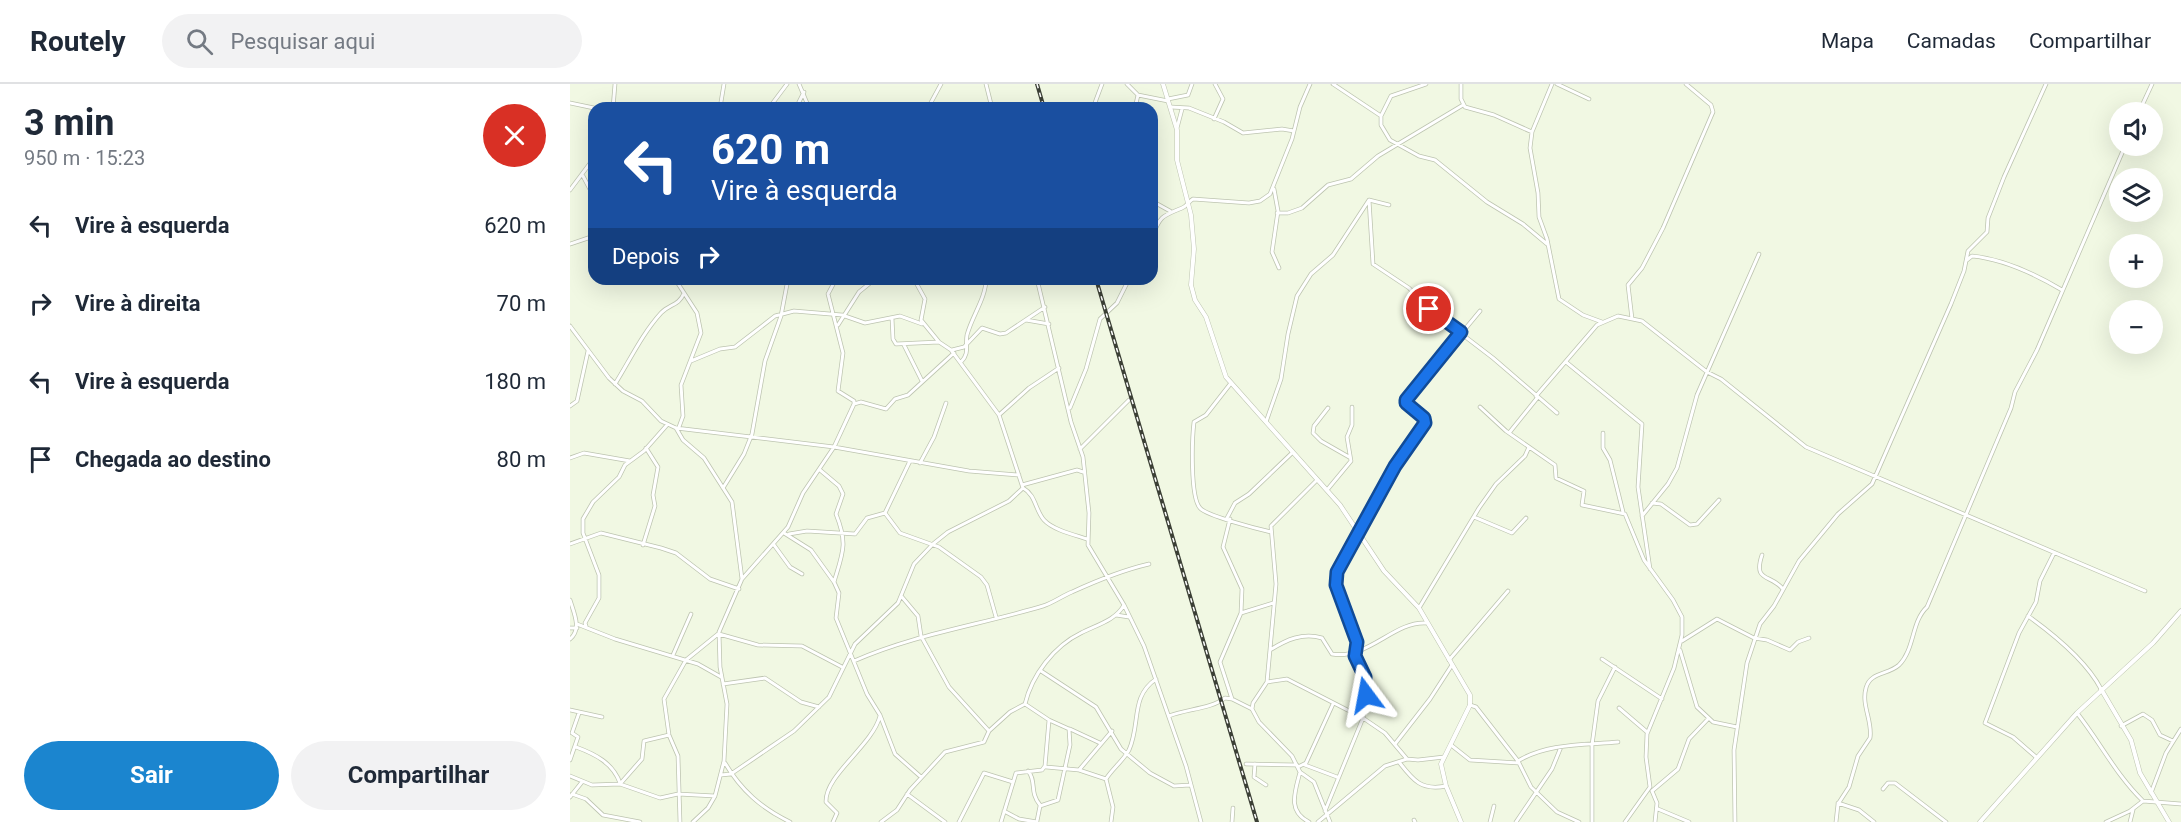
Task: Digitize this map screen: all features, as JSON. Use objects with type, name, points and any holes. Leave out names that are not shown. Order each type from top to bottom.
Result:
[{"type":"street","points":[[614,102],[615,84]]},
{"type":"street","points":[[721,102],[724,84]]},
{"type":"street","points":[[774,102],[787,84]]},
{"type":"street","points":[[800,84],[807,102]]},
{"type":"street","points":[[931,102],[941,84]]},
{"type":"street","points":[[986,84],[990,102]]},
{"type":"street","points":[[1095,102],[1102,84]]},
{"type":"street","points":[[1127,84],[1138,95],[1169,101],[1188,95],[1192,84]]},
{"type":"street","points":[[1163,84],[1177,130]]},
{"type":"street","points":[[1214,118],[1223,99],[1215,84]]},
{"type":"street","points":[[1158,222],[1170,210],[1184,207],[1189,201],[1206,198],[1249,203],[1265,198],[1274,187],[1294,132],[1300,107],[1310,84]]},
{"type":"street","points":[[1333,84],[1381,116]]},
{"type":"street","points":[[1426,84],[1391,96],[1381,116],[1381,126],[1397,144],[1419,156],[1435,160],[1487,202],[1523,224],[1547,244]]},
{"type":"street","points":[[1461,84],[1463,105]]},
{"type":"street","points":[[1552,84],[1532,132],[1530,148],[1538,193],[1539,217],[1559,299],[1582,315],[1602,322]]},
{"type":"street","points":[[1557,84],[1589,99]]},
{"type":"street","points":[[1632,319],[1628,285],[1637,276],[1663,228],[1713,112],[1711,105],[1686,84]]},
{"type":"street","points":[[1735,822],[1734,750],[1754,638],[1799,561],[1823,536],[1838,514],[1870,487],[1876,476],[1951,304],[1970,248],[1987,232],[1988,218],[2004,177],[2046,84]]},
{"type":"street","points":[[2144,102],[2152,84]]},
{"type":"street","points":[[799,102],[804,92]]},
{"type":"street","points":[[1136,102],[1138,95]]},
{"type":"street","points":[[570,103],[588,107]]},
{"type":"street","points":[[1463,105],[1532,132]]},
{"type":"street","points":[[1277,213],[1288,213],[1302,208],[1328,185],[1351,179],[1378,156],[1463,105]]},
{"type":"street","points":[[1171,107],[1182,110],[1189,108],[1243,133],[1282,129],[1294,132]]},
{"type":"street","points":[[1182,110],[1177,130],[1177,160],[1189,201],[1193,239],[1192,293],[1206,318],[1218,359],[1231,383],[1340,505],[1388,576],[1419,608],[1470,695],[1470,705],[1444,757],[1442,768],[1446,786],[1461,822]]},
{"type":"street","points":[[1836,822],[1838,803],[1849,787],[1857,759],[1870,738],[1865,699],[1866,685],[1870,679],[1896,668],[1905,656],[1919,616],[1927,607],[2011,408],[2015,392],[2037,350],[2122,156]]},
{"type":"street","points":[[570,190],[588,168]]},
{"type":"street","points":[[583,176],[588,186]]},
{"type":"street","points":[[1274,187],[1277,213],[1272,252],[1279,268]]},
{"type":"street","points":[[1369,200],[1389,205]]},
{"type":"street","points":[[1369,200],[1373,264],[1409,288],[1429,309],[1461,332],[1557,412]]},
{"type":"street","points":[[1266,422],[1281,379],[1297,296],[1311,274],[1333,255],[1369,200]]},
{"type":"street","points":[[1158,204],[1170,210]]},
{"type":"street","points":[[570,244],[588,239]]},
{"type":"street","points":[[1642,516],[1668,484],[1677,468],[1697,395],[1759,254]]},
{"type":"street","points":[[1966,261],[1972,256],[2000,261],[2040,277],[2062,290]]},
{"type":"street","points":[[677,428],[683,416],[681,385],[701,333],[697,314],[679,285]]},
{"type":"street","points":[[723,488],[751,436],[765,361],[781,316],[787,285]]},
{"type":"street","points":[[832,285],[828,292],[843,352],[838,391],[854,401],[854,404]]},
{"type":"street","points":[[837,327],[842,315],[859,292],[868,285]]},
{"type":"street","points":[[918,285],[925,299],[921,319],[939,342],[953,352],[999,415],[1023,487],[1030,494],[1044,520],[1087,539]]},
{"type":"street","points":[[961,362],[966,356],[967,336],[986,285]]},
{"type":"street","points":[[1039,285],[1083,463],[1089,513],[1088,545],[1124,605],[1156,679],[1201,822]]},
{"type":"street","points":[[1070,409],[1086,369],[1100,319],[1116,303],[1126,285]]},
{"type":"street","points":[[615,384],[645,333],[662,311],[679,303],[684,293]]},
{"type":"street","points":[[783,307],[788,312]]},
{"type":"street","points":[[680,822],[678,756],[669,735],[664,699],[686,660],[719,633],[742,579],[786,533],[803,493],[834,447],[854,404],[861,402],[886,409],[895,399],[908,395],[982,328],[1002,334],[1045,307]]},
{"type":"street","points":[[1325,810],[1362,718],[1367,684],[1356,659],[1357,642],[1341,604],[1336,578],[1340,564],[1395,466],[1425,423],[1424,418],[1406,403],[1406,400],[1480,311]]},
{"type":"street","points":[[691,361],[720,349],[733,348],[767,321],[788,312],[842,315],[865,323],[900,316],[924,324]]},
{"type":"street","points":[[1509,433],[1537,396],[1602,322],[1618,316],[1642,321],[1707,372],[1721,379],[1796,442],[1921,498],[1966,514],[2145,591]]},
{"type":"street","points":[[891,318],[894,341],[904,344],[939,342]]},
{"type":"street","points":[[1026,320],[1049,324]]},
{"type":"street","points":[[570,326],[601,370],[615,384],[642,401],[661,421],[677,428],[834,447],[920,463],[1019,475]]},
{"type":"street","points":[[904,344],[922,381]]},
{"type":"street","points":[[570,406],[577,401],[588,351]]},
{"type":"street","points":[[1566,362],[1642,424],[1638,487],[1651,570]]},
{"type":"street","points":[[999,415],[1029,388],[1059,368]]},
{"type":"street","points":[[1231,383],[1206,415],[1194,422],[1191,483],[1199,508],[1270,532]]},
{"type":"street","points":[[1080,449],[1129,400]]},
{"type":"street","points":[[920,463],[946,403]]},
{"type":"street","points":[[1327,490],[1349,465],[1351,458],[1347,437],[1352,425],[1352,407]]},
{"type":"street","points":[[1480,407],[1509,433],[1555,465],[1556,478],[1584,491],[1582,505],[1623,512]]},
{"type":"street","points":[[1328,408],[1314,426],[1313,433],[1321,441],[1351,458]]},
{"type":"street","points":[[661,421],[661,428]]},
{"type":"street","points":[[587,625],[598,598],[599,575],[582,537],[583,519],[588,509],[619,477],[630,461],[646,448],[661,428],[667,424]]},
{"type":"street","points":[[677,428],[683,440],[704,458],[732,502],[742,579]]},
{"type":"street","points":[[1603,434],[1603,448],[1610,460],[1623,512],[1651,570],[1680,611],[1683,624],[1679,649],[1648,732],[1646,757],[1650,787],[1657,808],[1655,822]]},
{"type":"street","points":[[1419,608],[1496,484],[1525,456],[1529,447]]},
{"type":"street","points":[[643,545],[655,506],[653,495],[658,468],[646,448]]},
{"type":"street","points":[[570,458],[584,453],[630,461]]},
{"type":"street","points":[[1232,699],[1220,657],[1241,614],[1242,589],[1223,547],[1228,519],[1234,503],[1249,494],[1292,453]]},
{"type":"street","points":[[885,513],[910,461]]},
{"type":"street","points":[[721,775],[731,774],[789,735],[831,694],[851,651],[862,635],[888,613],[902,597],[915,564],[933,544],[948,532],[1009,501],[1023,487],[1077,470],[1083,463]]},
{"type":"street","points":[[820,470],[842,492],[836,514],[845,535],[834,582]]},
{"type":"street","points":[[1077,470],[1083,472]]},
{"type":"street","points":[[1252,709],[1256,695],[1267,682],[1275,571],[1270,532],[1273,521],[1317,480]]},
{"type":"street","points":[[1652,503],[1664,506],[1690,525],[1697,524],[1719,500]]},
{"type":"street","points":[[786,533],[807,531],[845,535],[858,531],[869,517],[885,513]]},
{"type":"street","points":[[885,513],[900,534],[933,544],[984,580],[996,617]]},
{"type":"street","points":[[1474,517],[1512,533],[1526,518]]},
{"type":"street","points":[[570,543],[582,537],[600,533],[676,553],[704,575],[739,589]]},
{"type":"street","points":[[786,533],[811,550],[834,582],[838,593],[836,618],[867,694],[880,715],[885,734],[895,754],[921,777]]},
{"type":"street","points":[[774,545],[788,565],[802,574]]},
{"type":"street","points":[[2036,757],[2013,737],[1984,723],[2054,553]]},
{"type":"street","points":[[1761,555],[1759,570],[1762,577],[1782,589]]},
{"type":"street","points":[[854,661],[921,636],[972,626],[996,617],[1044,606],[1149,564]]},
{"type":"street","points":[[1446,786],[1430,788],[1417,784],[1399,761],[1396,746],[1430,699],[1450,662],[1508,591]]},
{"type":"street","points":[[902,597],[918,616],[921,636],[950,687],[989,731]]},
{"type":"street","points":[[570,600],[577,626],[570,639]]},
{"type":"street","points":[[1241,614],[1273,603]]},
{"type":"street","points":[[881,822],[897,810],[921,777],[945,752],[984,742],[989,731],[1010,712],[1025,704],[1041,671],[1060,646],[1116,615],[1124,605]]},
{"type":"street","points":[[1980,822],[2077,713],[2153,643],[2181,611]]},
{"type":"street","points":[[673,655],[691,614]]},
{"type":"street","points":[[1116,615],[1130,618]]},
{"type":"street","points":[[2028,616],[2047,629],[2082,662],[2101,689],[2131,740],[2138,769],[2169,822]]},
{"type":"street","points":[[1680,642],[1717,619],[1754,638],[1767,640],[1790,650],[1798,642],[1809,638]]},
{"type":"street","points":[[1270,650],[1288,641],[1310,635],[1322,638],[1332,654],[1356,652],[1412,625],[1426,622]]},
{"type":"street","points":[[570,628],[587,625],[615,639],[686,660],[721,677]]},
{"type":"street","points":[[719,633],[759,645],[782,648],[802,646],[843,667]]},
{"type":"street","points":[[693,822],[708,808],[715,796],[724,761],[727,704],[721,677],[719,633]]},
{"type":"street","points":[[1679,649],[1693,699],[1708,719],[1737,726]]},
{"type":"street","points":[[1602,659],[1662,699]]},
{"type":"street","points":[[1592,822],[1592,745],[1600,696],[1615,668]]},
{"type":"street","points":[[1041,671],[1096,707],[1126,753],[1169,784],[1191,785]]},
{"type":"street","points":[[723,684],[765,678],[801,702],[819,707]]},
{"type":"street","points":[[1106,779],[1126,753],[1137,720],[1139,696],[1144,687],[1156,679]]},
{"type":"street","points":[[1267,682],[1287,679],[1362,718],[1385,733],[1407,759]]},
{"type":"street","points":[[1169,716],[1192,708],[1218,704],[1225,698],[1252,709],[1259,722],[1298,766],[1300,772],[1293,807],[1299,816],[1309,822]]},
{"type":"street","points":[[1025,704],[1049,720],[1101,743]]},
{"type":"street","points":[[1305,765],[1333,704]]},
{"type":"street","points":[[1470,705],[1476,707],[1519,762],[1535,792],[1557,812],[1579,822]]},
{"type":"street","points":[[1619,708],[1648,732]]},
{"type":"street","points":[[570,710],[602,717]]},
{"type":"street","points":[[570,760],[579,739],[572,733],[579,713]]},
{"type":"street","points":[[2077,713],[2097,738],[2109,760],[2143,801]]},
{"type":"street","points":[[2121,726],[2143,714],[2152,720],[2160,735],[2174,741]]},
{"type":"street","points":[[832,822],[837,813],[826,802],[828,792],[846,764],[861,751],[877,728],[880,715]]},
{"type":"street","points":[[1652,792],[1678,769],[1689,739],[1708,719]]},
{"type":"street","points":[[1001,822],[1016,773],[1042,770],[1045,766],[1049,720]]},
{"type":"street","points":[[877,728],[885,734]]},
{"type":"street","points":[[1040,806],[1058,800],[1059,783],[1065,769],[1069,729]]},
{"type":"street","points":[[2151,793],[2163,760],[2181,729]]},
{"type":"street","points":[[1079,770],[1112,731]]},
{"type":"street","points":[[620,783],[642,759],[644,741],[669,735]]},
{"type":"street","points":[[1450,744],[1470,760],[1519,762],[1532,752],[1561,746],[1618,742]]},
{"type":"street","points":[[1516,822],[1552,769],[1561,746]]},
{"type":"street","points":[[576,747],[596,755],[615,770],[620,783]]},
{"type":"street","points":[[1318,822],[1385,766],[1407,759],[1444,757]]},
{"type":"street","points":[[724,761],[746,793],[788,822]]},
{"type":"street","points":[[1246,764],[1305,765],[1337,777]]},
{"type":"street","points":[[1255,764],[1254,777],[1266,785]]},
{"type":"street","points":[[1045,766],[1079,770],[1106,779]]},
{"type":"street","points":[[1004,811],[1019,819],[1037,822],[1040,806],[1033,796],[1032,777],[1027,770]]},
{"type":"street","points":[[1300,772],[1314,782],[1329,822]]},
{"type":"street","points":[[959,822],[984,773],[1013,782]]},
{"type":"street","points":[[570,777],[582,782],[601,785],[620,783],[657,798],[678,794],[715,796]]},
{"type":"street","points":[[1106,779],[1113,807],[1111,822]]},
{"type":"street","points":[[571,796],[582,782]]},
{"type":"street","points":[[1883,789],[1888,783],[1895,783],[1946,822]]},
{"type":"street","points":[[1625,822],[1650,787]]},
{"type":"street","points":[[908,794],[945,822]]},
{"type":"street","points":[[571,796],[586,798],[603,816],[640,822]]},
{"type":"street","points":[[2106,822],[2143,801],[2181,804]]},
{"type":"street","points":[[1838,803],[1859,810],[1874,822]]},
{"type":"street","points":[[1490,822],[1494,806]]},
{"type":"street","points":[[1232,822],[1233,808]]},
{"type":"street","points":[[1657,808],[1689,822]]},
{"type":"street","points":[[2130,822],[2133,808]]},
{"type":"railway","points":[[1037,84],[1042,102]]},
{"type":"railway","points":[[1098,285],[1257,822]]},
{"type":"route","points":[[1366,695],[1367,684],[1355,656],[1357,642],[1341,604],[1336,578],[1340,564],[1379,499],[1384,485],[1425,423],[1424,418],[1406,403],[1406,400],[1461,332],[1429,309]]}]
